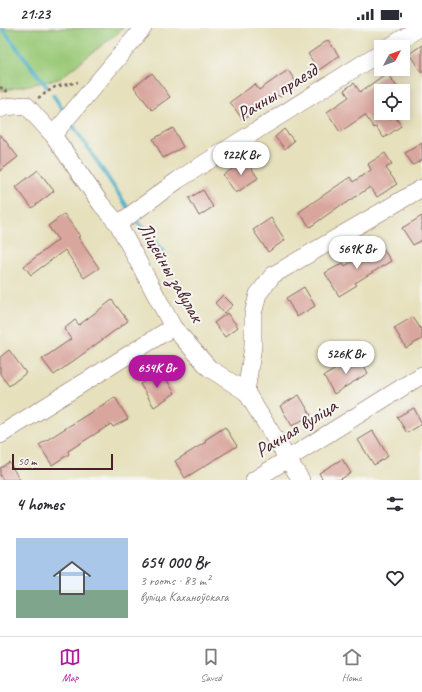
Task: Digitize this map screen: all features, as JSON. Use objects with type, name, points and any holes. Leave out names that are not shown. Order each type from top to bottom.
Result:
[{"type":"street","points":[[53,135],[143,28]]},
{"type":"street","points":[[400,40],[419,28]]},
{"type":"street","name":"Рачны праезд","points":[[118,224],[178,180],[374,56]]},
{"type":"street","points":[[0,109],[5,107],[26,105]]},
{"type":"street","name":"Ліцейны завулак","points":[[26,105],[53,135],[101,204],[118,224],[173,327],[210,368],[246,392],[301,480]]},
{"type":"street","points":[[246,392],[253,346],[253,314],[258,294],[272,275],[422,188]]},
{"type":"street","points":[[0,435],[173,327]]},
{"type":"street","name":"Рачная вуліца","points":[[254,480],[422,375]]},
{"type":"path","points":[[26,105],[55,87],[103,77]]},
{"type":"green space","points":[[0,28],[124,28],[59,79],[0,91]]},
{"type":"building","points":[[328,40],[339,56],[319,70],[308,54]]},
{"type":"building","points":[[422,45],[422,73],[410,55],[410,53]]},
{"type":"building","points":[[288,70],[298,85],[280,97],[278,95],[243,120],[230,102],[255,84],[259,90]]},
{"type":"building","points":[[152,73],[170,97],[152,110],[134,87]]},
{"type":"building","points":[[383,76],[389,76],[395,84],[374,84],[374,120],[397,120],[401,126],[384,138],[376,127],[374,128],[365,115],[340,132],[327,112],[349,97],[344,90],[354,83],[360,92]]},
{"type":"building","points":[[173,128],[183,147],[163,158],[153,139]]},
{"type":"building","points":[[284,129],[294,141],[285,149],[275,137]]},
{"type":"building","points":[[0,134],[18,157],[0,171]]},
{"type":"building","points":[[422,143],[422,160],[413,165],[405,153]]},
{"type":"building","points":[[385,153],[392,164],[386,168],[397,184],[377,197],[370,187],[310,227],[299,212],[350,177],[353,182],[371,170],[368,164]]},
{"type":"building","points":[[246,160],[258,178],[236,193],[223,175]]},
{"type":"building","points":[[38,170],[54,191],[32,208],[16,187]]},
{"type":"building","points":[[203,190],[213,207],[199,216],[189,198]]},
{"type":"building","points":[[64,214],[80,236],[78,237],[99,268],[84,278],[65,250],[31,275],[24,266],[58,240],[48,226]]},
{"type":"building","points":[[422,216],[422,240],[413,245],[402,228]]},
{"type":"building","points":[[271,218],[285,240],[268,252],[253,230]]},
{"type":"building","points":[[380,244],[391,261],[355,283],[357,285],[339,296],[325,273],[343,263],[345,266]]},
{"type":"building","points":[[304,287],[315,306],[297,317],[286,298]]},
{"type":"building","points":[[223,295],[233,305],[224,313],[215,303]]},
{"type":"building","points":[[112,300],[128,321],[54,375],[42,359],[71,339],[64,329],[75,320],[79,325]]},
{"type":"building","points":[[227,313],[238,327],[225,337],[214,323]]},
{"type":"building","points":[[413,317],[422,331],[422,339],[406,348],[394,328]]},
{"type":"building","points":[[9,350],[26,373],[9,386],[0,374],[0,357]]},
{"type":"building","points":[[358,356],[368,373],[334,394],[324,376]]},
{"type":"building","points":[[161,371],[175,393],[154,407],[140,384]]},
{"type":"building","points":[[299,395],[311,415],[292,426],[280,406]]},
{"type":"building","points":[[115,397],[128,419],[113,427],[111,424],[68,451],[69,454],[52,465],[39,445]]},
{"type":"building","points":[[414,408],[422,424],[407,433],[397,417]]},
{"type":"building","points":[[225,427],[237,446],[185,478],[175,461],[206,442],[205,440]]},
{"type":"building","points":[[373,431],[388,456],[374,465],[358,440]]},
{"type":"building","points":[[342,459],[351,473],[339,480],[323,480],[319,473]]},
{"type":"building","points":[[9,462],[20,480],[3,480],[0,475],[0,468]]},
{"type":"waterway","points":[[2,28],[47,87]]},
{"type":"waterway","points":[[53,95],[65,113]]},
{"type":"waterway","points":[[70,121],[130,211]]},
{"type":"waterway","points":[[138,223],[166,255]]}]
